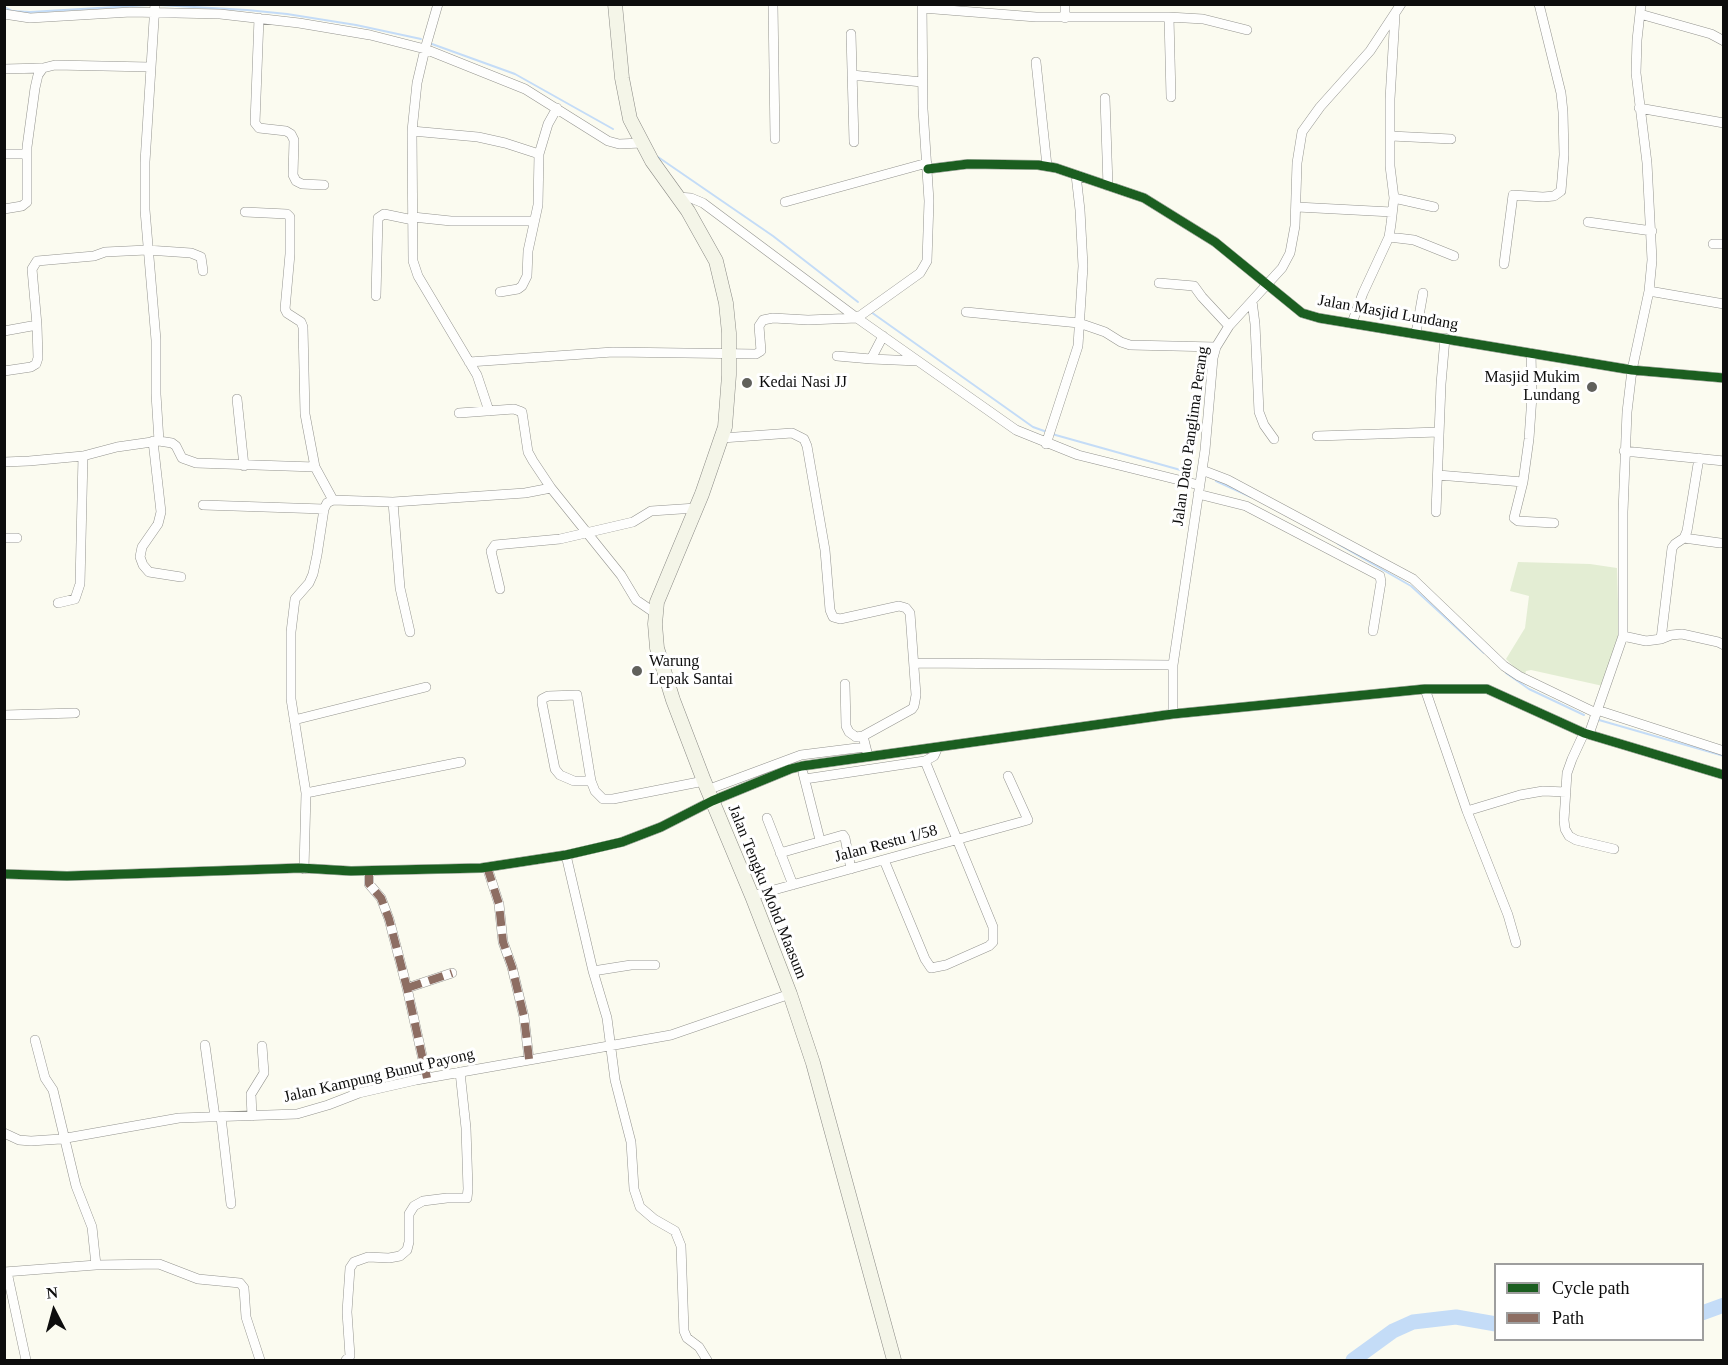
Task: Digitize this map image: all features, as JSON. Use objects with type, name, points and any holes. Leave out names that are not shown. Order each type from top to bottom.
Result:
[{"type":"main road","name":"Jalan Tengku Mohd Maasum","points":[[615,4],[625,101],[630,119],[642,143],[703,237],[720,273],[726,303],[729,355],[727,407],[722,438],[657,602],[655,613],[657,648],[673,699],[708,791],[790,994],[826,1106],[894,1360]]},
{"type":"street","points":[[438,4],[417,83],[412,131],[413,261],[418,276],[480,381],[489,411]]},
{"type":"street","points":[[773,4],[775,140]]},
{"type":"street","points":[[1065,4],[1065,18]]},
{"type":"street","points":[[1132,4],[1132,16]]},
{"type":"street","name":"Jalan Dato Panglima Perang","points":[[1173,714],[1173,664],[1202,470],[1216,347],[1229,326],[1282,268],[1290,253],[1297,207],[1297,163],[1302,132],[1320,107],[1370,51],[1401,4]]},
{"type":"street","points":[[1504,264],[1513,195],[1543,197],[1554,196],[1561,191],[1564,155],[1561,93],[1539,4]]},
{"type":"street","points":[[468,362],[613,352],[729,355],[759,353],[761,349],[759,326],[767,319],[857,318],[920,273],[926,265],[929,201],[922,82],[922,6],[985,9],[1065,18],[1132,16],[1203,19],[1247,30]]},
{"type":"street","points":[[4,14],[39,18],[154,8],[259,18],[370,35],[425,49],[525,89],[608,141],[619,144],[642,143]]},
{"type":"street","points":[[154,8],[145,162],[147,250],[156,340],[156,441],[161,512],[158,524],[142,547],[140,557],[143,566],[149,572],[180,577]]},
{"type":"street","points":[[1614,849],[1591,845],[1569,836],[1564,820],[1572,759],[1596,712],[1623,636],[1624,451],[1632,370],[1649,291],[1652,260],[1647,163],[1636,73],[1641,9],[1724,41]]},
{"type":"street","points":[[1352,322],[1389,237],[1394,198],[1390,166],[1390,99],[1395,15]]},
{"type":"street","points":[[1169,17],[1172,98]]},
{"type":"street","points":[[259,18],[255,123],[259,128],[286,131],[291,134],[294,140],[294,178],[302,183],[324,185]]},
{"type":"street","points":[[851,34],[854,142]]},
{"type":"street","points":[[1036,62],[1047,166]]},
{"type":"street","points":[[4,69],[44,68],[55,65],[150,67]]},
{"type":"street","points":[[4,209],[22,206],[27,202],[27,154],[35,88],[38,75],[44,68]]},
{"type":"street","points":[[852,75],[922,82]]},
{"type":"street","points":[[1105,98],[1108,186]]},
{"type":"street","points":[[500,292],[518,289],[527,276],[528,251],[539,184],[539,154],[548,124],[557,108]]},
{"type":"street","points":[[1639,108],[1724,123]]},
{"type":"street","points":[[412,131],[506,142],[539,154]]},
{"type":"street","points":[[1391,136],[1451,139]]},
{"type":"street","points":[[4,154],[27,154]]},
{"type":"street","name":"Jalan Masjid Lundang","points":[[785,202],[927,166],[981,164],[1047,166],[1144,198],[1160,207],[1215,242],[1302,313],[1319,318],[1632,370],[1724,378]]},
{"type":"street","points":[[1049,437],[1078,346],[1083,266],[1076,175]]},
{"type":"street","points":[[678,196],[703,203],[857,318],[1016,430],[1049,437],[1078,455],[1246,506],[1380,576],[1373,631]]},
{"type":"street","points":[[1394,198],[1434,207]]},
{"type":"street","points":[[1297,207],[1392,212]]},
{"type":"street","points":[[245,212],[287,214],[290,217],[290,254],[285,309],[287,314],[301,322],[303,327],[305,414],[315,467],[333,500]]},
{"type":"street","points":[[376,297],[378,218],[384,214],[413,219],[452,221],[534,221]]},
{"type":"street","points":[[1588,222],[1652,231]]},
{"type":"street","points":[[1389,237],[1414,240],[1454,255]]},
{"type":"street","points":[[4,371],[31,367],[36,364],[38,358],[32,269],[37,261],[94,256],[105,252],[147,250],[191,253],[201,256],[203,271]]},
{"type":"street","points":[[1159,283],[1194,286],[1229,326]]},
{"type":"street","points":[[1649,291],[1724,304]]},
{"type":"street","points":[[1416,333],[1423,293]]},
{"type":"street","points":[[1252,301],[1259,412],[1264,425],[1274,439]]},
{"type":"street","points":[[966,312],[1079,323],[1105,332],[1130,345],[1216,347]]},
{"type":"street","points":[[4,331],[37,325]]},
{"type":"street","points":[[871,359],[884,336]]},
{"type":"street","points":[[1436,512],[1445,338]]},
{"type":"street","points":[[1531,353],[1532,396],[1523,482],[1515,520],[1554,523]]},
{"type":"street","points":[[837,356],[918,361]]},
{"type":"street","points":[[237,399],[244,466]]},
{"type":"street","points":[[459,413],[514,409],[522,412],[528,452],[551,488],[621,575],[636,600],[655,613]]},
{"type":"street","points":[[1317,436],[1439,432]]},
{"type":"street","points":[[722,438],[792,433],[804,439],[825,550],[830,610],[833,617],[840,619],[899,606],[906,608],[910,613],[916,699],[912,709],[863,736],[856,737],[849,732],[846,726],[845,684]]},
{"type":"street","points":[[4,462],[83,456],[117,447],[156,441],[172,443],[182,458],[188,461],[244,466],[315,467]]},
{"type":"street","points":[[1624,451],[1724,461]]},
{"type":"street","points":[[58,603],[75,599],[80,584],[83,456]]},
{"type":"street","points":[[1661,639],[1672,548],[1684,538],[1687,531],[1699,458]]},
{"type":"street","points":[[1202,470],[1228,480],[1413,579],[1504,666],[1519,676],[1596,712],[1724,751]]},
{"type":"street","points":[[1438,475],[1523,482]]},
{"type":"street","points":[[304,869],[306,793],[291,699],[291,632],[295,599],[309,583],[312,574],[324,509],[333,500],[393,502],[525,493],[551,488]]},
{"type":"street","points":[[393,502],[400,588],[410,632]]},
{"type":"street","points":[[203,506],[324,509]]},
{"type":"street","points":[[500,589],[491,551],[495,545],[560,539],[633,522],[651,512],[696,507]]},
{"type":"street","points":[[4,538],[18,538]]},
{"type":"street","points":[[1684,538],[1720,543]]},
{"type":"street","points":[[1623,636],[1646,640],[1661,639],[1671,634],[1682,634],[1724,645]]},
{"type":"street","points":[[915,663],[1173,664]]},
{"type":"street","points":[[294,720],[426,687]]},
{"type":"street","points":[[1425,689],[1467,812],[1508,915],[1516,943]]},
{"type":"street","points":[[4,874],[67,876],[304,869],[369,871],[488,867],[566,855],[622,842],[661,827],[708,791],[801,755],[938,747],[1010,735],[1173,714],[1425,689],[1487,689],[1586,733],[1724,775]]},
{"type":"street","points":[[591,781],[574,781],[560,775],[555,769],[542,699],[548,696],[577,694],[591,781],[595,791],[603,799],[708,791],[802,766],[867,752]]},
{"type":"street","points":[[4,715],[75,713]]},
{"type":"street","points":[[863,736],[867,752]]},
{"type":"street","points":[[805,779],[925,761],[934,756],[938,747]]},
{"type":"street","points":[[884,860],[925,959],[931,968],[946,965],[989,946],[993,942],[993,927],[925,761]]},
{"type":"street","points":[[306,793],[461,762]]},
{"type":"street","points":[[802,766],[820,840]]},
{"type":"street","name":"Jalan Restu 1/58","points":[[752,896],[1028,820],[1008,776]]},
{"type":"street","points":[[1467,812],[1520,795],[1543,791],[1566,792]]},
{"type":"street","points":[[767,818],[793,885]]},
{"type":"street","points":[[780,853],[843,835],[851,869]]},
{"type":"street","points":[[566,855],[593,971],[607,1018],[615,1080],[631,1142],[634,1190],[640,1207],[654,1219],[675,1230],[681,1246],[684,1331],[687,1338],[699,1347],[706,1360]]},
{"type":"street","points":[[488,867],[499,904],[503,942],[512,967],[524,1017],[529,1059]]},
{"type":"street","points":[[369,871],[369,884],[381,898],[389,919],[427,1078]]},
{"type":"street","points":[[593,971],[631,965],[655,965]]},
{"type":"street","points":[[407,988],[452,973]]},
{"type":"street","name":"Jalan Kampung Bunut Payong","points":[[4,1133],[19,1140],[31,1141],[65,1138],[179,1118],[252,1116],[311,1111],[359,1093],[427,1078],[671,1035],[790,994]]},
{"type":"street","points":[[35,1040],[45,1078],[53,1090],[76,1186],[92,1227],[96,1264]]},
{"type":"street","points":[[206,1045],[231,1204]]},
{"type":"street","points":[[252,1116],[251,1094],[264,1073],[262,1046]]},
{"type":"street","points":[[346,1360],[350,1356],[347,1312],[350,1268],[354,1262],[368,1257],[400,1256],[407,1250],[409,1214],[414,1206],[423,1201],[466,1198],[468,1189],[466,1128],[460,1072]]},
{"type":"street","points":[[26,1360],[6,1272],[96,1264],[159,1264],[198,1279],[240,1283],[244,1288],[246,1317],[260,1360]]},
{"type":"green space","points":[[1518,562],[1590,564],[1617,568],[1619,638],[1603,686],[1531,670],[1522,675],[1506,659],[1525,628],[1529,596],[1510,591]]},
{"type":"waterway","points":[[4,7],[12,11],[30,12],[149,5]]},
{"type":"waterway","points":[[159,5],[287,14],[356,25],[421,39]]},
{"type":"waterway","points":[[432,44],[515,74],[613,129]]},
{"type":"waterway","points":[[658,157],[773,236],[858,302]]},
{"type":"waterway","points":[[871,312],[1033,427],[1047,432]]},
{"type":"waterway","points":[[1052,434],[1184,471]]},
{"type":"waterway","points":[[1216,481],[1251,497]]},
{"type":"waterway","points":[[1338,544],[1411,586],[1484,653]]},
{"type":"waterway","points":[[1506,673],[1529,689],[1584,715]]},
{"type":"waterway","points":[[1599,720],[1724,756]]},
{"type":"waterway","points":[[1704,1312],[1724,1305]]},
{"type":"waterway","points":[[1353,1360],[1393,1331],[1413,1322],[1456,1317],[1494,1324]]},
{"type":"marked path","points":[[487,867],[499,904],[503,942],[512,967],[524,1017],[529,1059]]},
{"type":"marked path","points":[[369,871],[369,884],[381,898],[389,919],[427,1078]]},
{"type":"marked path","points":[[407,988],[452,973]]},
{"type":"cycle path","points":[[928,169],[968,164],[1038,165],[1056,168],[1144,198],[1215,242],[1302,313],[1319,318],[1632,370],[1724,378]]},
{"type":"cycle path","points":[[4,874],[67,876],[301,868],[351,871],[481,868],[566,855],[622,842],[661,827],[712,801],[802,766],[1173,714],[1425,689],[1487,689],[1584,733],[1724,775]]},
{"type":"place","name":"Kedai Nasi JJ","points":[[747,383]]},
{"type":"place","name":"Masjid Mukim Lundang","points":[[1592,387]]},
{"type":"place","name":"Warung Lepak Santai","points":[[637,671]]}]
